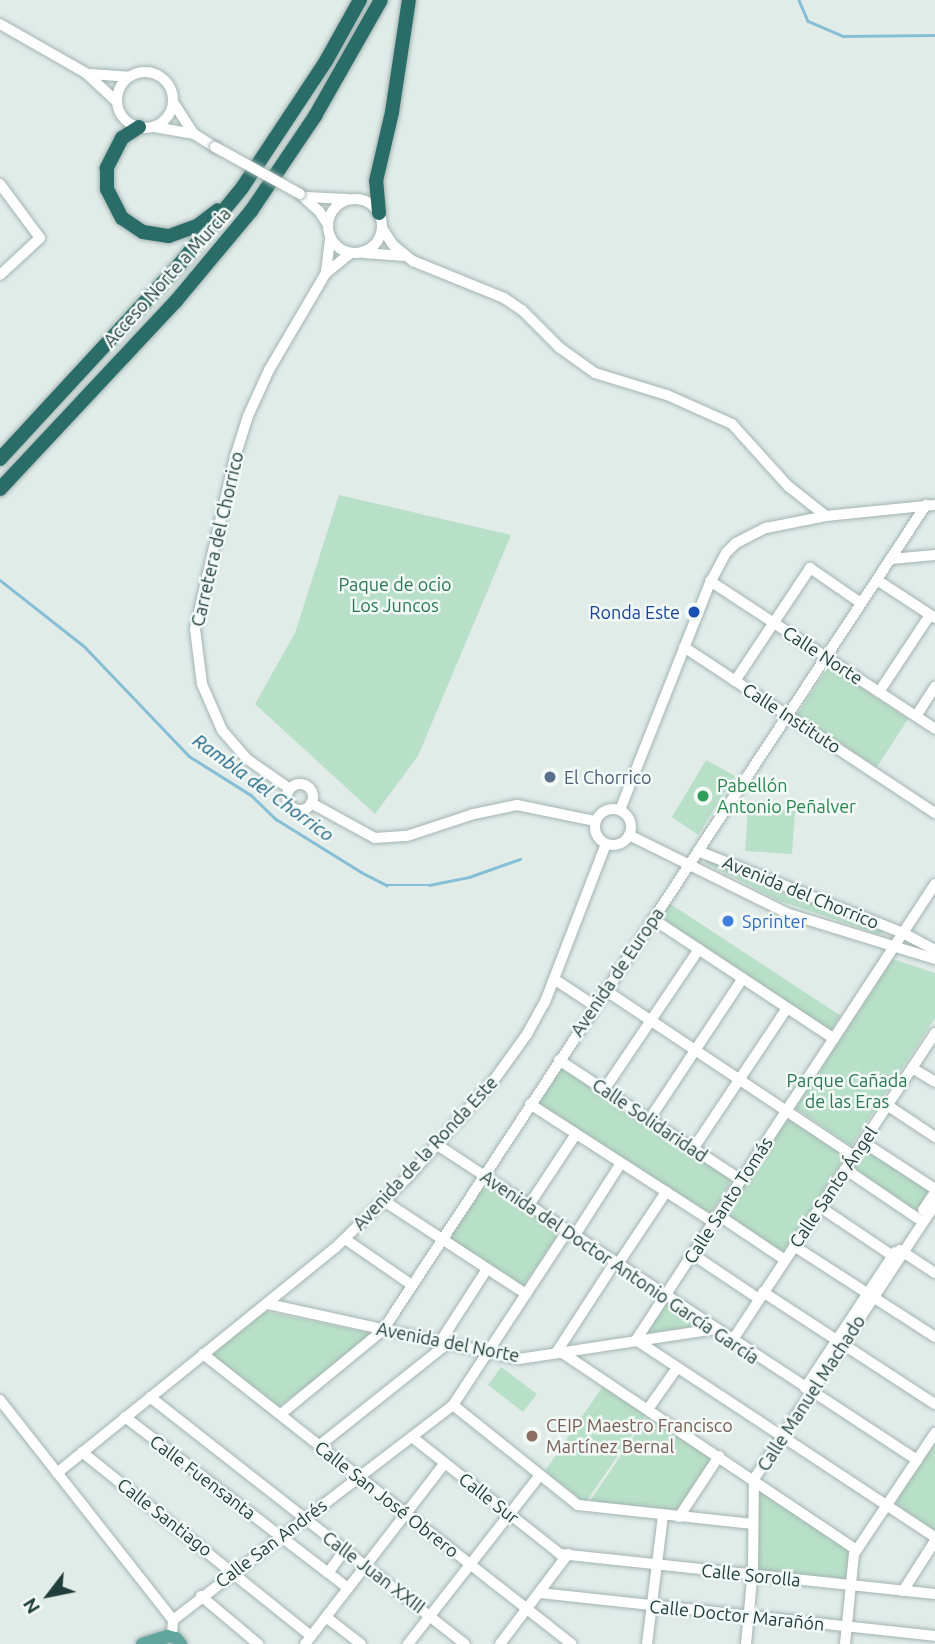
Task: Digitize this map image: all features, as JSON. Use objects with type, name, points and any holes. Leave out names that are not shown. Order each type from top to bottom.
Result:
[{"type":"highway","name":"Acceso Norte a Murcia","points":[[0,459],[179,265],[242,188],[319,71],[360,0]]},
{"type":"highway","name":"Acceso Norte a Murcia","points":[[0,489],[176,301],[243,222],[322,105],[381,0]]},
{"type":"highway","points":[[379,213],[376,181],[392,111],[409,0]]},
{"type":"highway","points":[[146,127],[122,138],[111,158],[106,178],[115,210],[132,227],[162,237],[185,232],[211,216],[242,188]]},
{"type":"main road","points":[[142,1644],[168,1640]]},
{"type":"street","points":[[0,24],[86,73],[117,102],[124,118],[146,127],[194,134],[303,195],[327,225],[330,238],[343,250],[405,257],[438,273],[504,298],[522,310],[577,362],[594,373],[667,395],[720,416],[744,436],[788,486],[826,516]]},
{"type":"street","points":[[86,73],[108,78],[129,77],[146,72],[162,78],[194,134]]},
{"type":"street","points":[[117,102],[120,88],[129,77]]},
{"type":"street","points":[[146,127],[167,117],[173,101]]},
{"type":"street","points":[[0,184],[40,238],[0,275]]},
{"type":"street","points":[[303,195],[366,200],[379,213],[383,228],[405,257]]},
{"type":"street","points":[[327,225],[333,209],[348,199]]},
{"type":"street","points":[[357,253],[376,243],[383,228]]},
{"type":"street","name":"Carretera del Chorrico","points":[[290,789],[247,759],[222,730],[202,684],[195,629],[235,457],[248,416],[269,370],[326,273],[330,238]]},
{"type":"street","name":"Carretera del Chorrico","points":[[326,273],[357,253]]},
{"type":"street","points":[[621,810],[710,581],[726,553],[752,534],[766,528],[826,516],[930,505]]},
{"type":"street","name":"Avenida de Europa","points":[[281,1415],[383,1331],[861,603],[930,505]]},
{"type":"street","points":[[891,559],[935,555]]},
{"type":"street","points":[[735,681],[810,568],[861,603]]},
{"type":"street","points":[[877,580],[932,616],[880,692]]},
{"type":"street","name":"Calle Norte","points":[[710,581],[935,729]]},
{"type":"street","name":"Calle Instituto","points":[[684,647],[935,813]]},
{"type":"street","points":[[916,716],[935,687]]},
{"type":"street","points":[[299,784],[307,787],[313,796],[311,803],[302,810],[291,807],[287,798],[290,789],[299,784]]},
{"type":"street","points":[[311,803],[375,838],[407,836],[474,814],[517,805],[595,821]]},
{"type":"street","points":[[608,809],[621,810],[629,818],[629,835],[622,843],[606,844],[598,837],[595,821],[608,809]]},
{"type":"street","name":"Avenida del Chorrico","points":[[629,835],[789,914],[935,959]]},
{"type":"street","name":"Avenida de la Ronda Este","points":[[57,1473],[345,1239],[384,1201],[494,1080],[520,1045],[545,1002],[606,844]]},
{"type":"street","name":"Avenida del Chorrico","points":[[698,851],[903,933],[935,950]]},
{"type":"street","name":"Calle Santo Tomás","points":[[636,1340],[935,884]]},
{"type":"street","points":[[653,919],[834,1039]]},
{"type":"street","points":[[604,1090],[699,949]]},
{"type":"street","points":[[649,1119],[743,978]]},
{"type":"street","points":[[554,979],[595,1006]]},
{"type":"street","points":[[606,990],[854,1156]]},
{"type":"street","points":[[693,1149],[787,1008]]},
{"type":"street","name":"Calle Santo Ángel","points":[[732,1341],[935,1034]]},
{"type":"street","name":"Calle Solidaridad","points":[[559,1060],[741,1180]]},
{"type":"street","points":[[912,1068],[935,1083]]},
{"type":"street","points":[[530,1104],[666,1192],[785,1260]]},
{"type":"street","points":[[887,1105],[935,1137]]},
{"type":"street","points":[[529,1205],[576,1134]]},
{"type":"street","points":[[863,1142],[935,1190]]},
{"type":"street","name":"Avenida del Doctor Antonio García García","points":[[436,1144],[732,1341],[917,1460]]},
{"type":"street","name":"Calle San Andrés","points":[[173,1620],[453,1405],[526,1294],[621,1163]]},
{"type":"street","points":[[845,1169],[918,1218]]},
{"type":"street","name":"Calle Manuel Machado","points":[[898,1252],[933,1205],[935,1190]]},
{"type":"street","points":[[666,1192],[559,1352],[754,1479],[857,1550]]},
{"type":"street","points":[[384,1201],[526,1294]]},
{"type":"street","name":"Calle Manuel Machado","points":[[746,1644],[753,1575],[754,1479],[918,1218],[933,1205]]},
{"type":"street","points":[[820,1207],[935,1273]]},
{"type":"street","points":[[345,1239],[412,1285]]},
{"type":"street","points":[[794,1246],[935,1338]]},
{"type":"street","points":[[692,1254],[841,1341],[935,1404]]},
{"type":"street","points":[[320,1445],[443,1343],[487,1269]]},
{"type":"street","name":"Avenida del Norte","points":[[268,1304],[519,1359],[714,1329]]},
{"type":"street","points":[[636,1340],[888,1504],[935,1539],[903,1591]]},
{"type":"street","name":"Calle San José Obrero","points":[[202,1354],[570,1643]]},
{"type":"street","points":[[648,1409],[677,1368]]},
{"type":"street","name":"Calle Juan XXIII","points":[[150,1397],[465,1644]]},
{"type":"street","points":[[0,1400],[173,1620],[168,1640]]},
{"type":"street","points":[[453,1405],[578,1505],[753,1524]]},
{"type":"street","name":"Calle Fuensanta","points":[[125,1417],[348,1588]]},
{"type":"street","points":[[845,1644],[857,1550],[935,1433]]},
{"type":"street","name":"Calle Sur","points":[[412,1437],[560,1553],[568,1554]]},
{"type":"street","name":"Calle Santiago","points":[[82,1452],[234,1571],[308,1640]]},
{"type":"street","points":[[679,1517],[719,1456]]},
{"type":"street","points":[[308,1640],[444,1464]]},
{"type":"street","points":[[410,1643],[540,1475]]},
{"type":"street","points":[[647,1644],[663,1515]]},
{"type":"street","points":[[328,1573],[345,1550]]},
{"type":"street","points":[[500,1644],[568,1554]]},
{"type":"street","name":"Calle Sorolla","points":[[568,1554],[935,1594]]},
{"type":"street","name":"Calle Doctor Marañón","points":[[540,1593],[935,1636]]},
{"type":"street","points":[[201,1596],[258,1644]]},
{"type":"street","points":[[326,1617],[361,1644]]},
{"type":"street","points":[[570,1643],[581,1644]]},
{"type":"green space","name":"Paque de ocio Los Juncos","points":[[339,495],[511,535],[418,756],[375,814],[255,704],[295,633]]},
{"type":"green space","points":[[829,666],[908,719],[877,767],[797,715]]},
{"type":"green space","name":"Pabellón Antonio Peñalver","points":[[706,760],[735,776],[698,835],[672,817]]},
{"type":"green space","points":[[748,808],[795,811],[792,854],[745,851]]},
{"type":"green space","points":[[705,859],[889,930],[878,934],[777,900],[706,863]]},
{"type":"green space","points":[[669,903],[841,1016],[830,1032],[658,919]]},
{"type":"green space","name":"Parque Cañada de las Eras","points":[[893,959],[935,973],[935,1018],[851,1146],[795,1108]]},
{"type":"green space","points":[[561,1068],[732,1180],[709,1216],[538,1103]]},
{"type":"green space","name":"Parque Cañada de las Eras","points":[[788,1118],[846,1156],[782,1253],[724,1215]]},
{"type":"green space","points":[[866,1148],[929,1190],[916,1211],[853,1168]]},
{"type":"green space","points":[[482,1180],[560,1232],[522,1288],[445,1237]]},
{"type":"green space","points":[[666,1304],[700,1326],[647,1333]]},
{"type":"green space","points":[[263,1311],[370,1333],[370,1338],[277,1408],[209,1356]]},
{"type":"green space","points":[[501,1367],[537,1394],[523,1412],[488,1385]]},
{"type":"green space","points":[[603,1386],[646,1415],[585,1503],[545,1471]]},
{"type":"green space","points":[[647,1417],[712,1459],[679,1510],[590,1501]]},
{"type":"green space","points":[[935,1441],[935,1532],[895,1503]]},
{"type":"green space","points":[[758,1489],[849,1550],[846,1580],[753,1569]]},
{"type":"waterway","points":[[799,0],[808,21],[843,36],[935,35]]},
{"type":"waterway","name":"Rambla del Chorrico","points":[[0,580],[85,647],[189,756],[251,795],[276,819],[361,872],[387,885],[429,885],[469,877],[520,859]]},
{"type":"place","name":"Ronda Este","points":[[694,612]]},
{"type":"place","name":"El Chorrico","points":[[550,777]]},
{"type":"place","name":"Pabellón Antonio Peñalver","points":[[703,796]]},
{"type":"place","name":"Sprinter","points":[[728,921]]},
{"type":"place","name":"CEIP Maestro Francisco Martínez Bernal","points":[[532,1436]]}]
